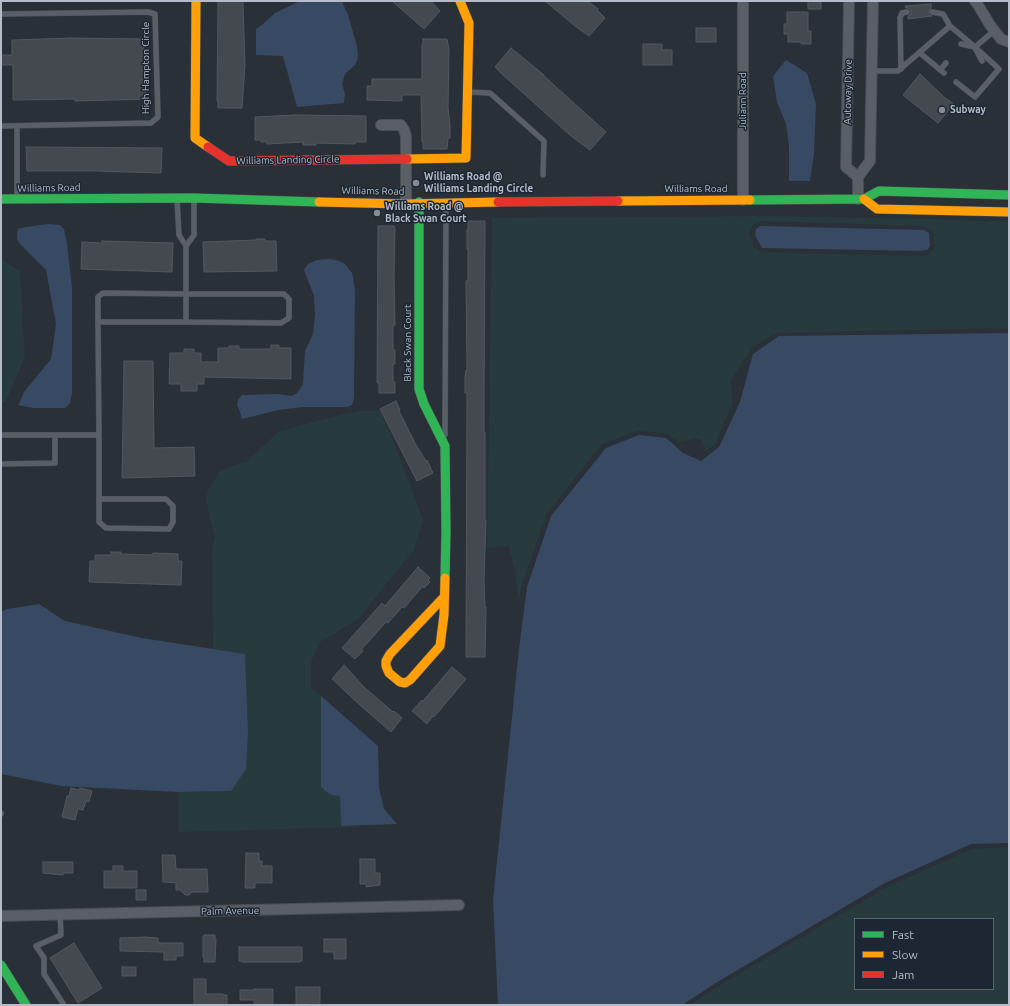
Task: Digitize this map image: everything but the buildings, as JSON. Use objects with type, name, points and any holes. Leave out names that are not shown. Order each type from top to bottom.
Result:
[{"type":"street","name":"Williams Landing Circle","points":[[196,1],[195,138],[229,161],[466,158],[469,23],[460,1]]},
{"type":"street","name":"Juliann Road","points":[[743,1],[743,200]]},
{"type":"street","name":"Autoway Drive","points":[[850,1],[846,167],[858,177]]},
{"type":"street","points":[[873,1],[870,161],[858,177],[861,199],[877,209],[1009,212]]},
{"type":"street","points":[[978,2],[994,31],[1001,40],[1009,42]]},
{"type":"street","points":[[381,125],[401,125],[406,136],[406,204]]},
{"type":"street","name":"Williams Road","points":[[1,199],[194,198],[406,204],[420,202],[861,199],[879,191],[1009,195]]},
{"type":"street","name":"Black Swan Court","points":[[420,202],[420,389],[424,404],[444,446],[446,531],[444,615],[440,646],[410,680],[405,683],[400,682],[389,673],[386,666],[386,661],[390,654],[444,597]]},
{"type":"street","name":"Palm Avenue","points":[[1,916],[460,905]]},
{"type":"street","points":[[1,964],[26,1005]]},
{"type":"lane","name":"High Hampton Circle","points":[[1,14],[148,12],[155,14],[158,117],[150,123],[1,126]]},
{"type":"lane","points":[[901,69],[900,18],[902,13],[907,12]]},
{"type":"lane","points":[[932,12],[943,14],[950,26],[999,69],[975,97],[956,82]]},
{"type":"lane","points":[[871,71],[898,71],[950,26]]},
{"type":"lane","points":[[975,47],[994,31]]},
{"type":"lane","points":[[961,44],[975,47]]},
{"type":"lane","points":[[975,47],[982,61]]},
{"type":"lane","points":[[920,53],[942,71],[946,63]]},
{"type":"lane","points":[[961,87],[966,81]]},
{"type":"lane","points":[[467,92],[490,93],[544,141],[543,175]]},
{"type":"lane","points":[[16,126],[17,199]]},
{"type":"lane","points":[[177,198],[179,235],[186,246],[186,322]]},
{"type":"lane","points":[[186,246],[194,235],[194,198]]},
{"type":"lane","points":[[444,446],[446,202]]},
{"type":"lane","points":[[98,322],[281,322],[289,318],[289,299],[284,294],[103,293],[98,297],[98,322],[99,435],[99,499],[99,522],[106,528],[169,529],[174,522],[174,506],[166,499],[99,499]]},
{"type":"lane","points":[[1,435],[99,435]]},
{"type":"lane","points":[[1,464],[55,463],[56,435]]},
{"type":"lane","points":[[60,914],[62,935],[36,946],[44,958],[44,974],[64,1005]]},
{"type":"green space","points":[[761,216],[1009,222],[1009,328],[775,333],[755,347],[752,347],[731,380],[733,403],[715,444],[706,451],[700,438],[679,442],[668,434],[639,430],[601,445],[546,515],[522,585],[520,599],[518,596],[515,572],[509,546],[487,548],[492,218]],"holes":[[[760,221],[924,226],[933,231],[935,247],[930,254],[919,256],[762,252],[754,246],[749,234],[752,226]]]},
{"type":"green space","points":[[1,259],[20,271],[25,357],[6,401],[1,403]]},
{"type":"green space","points":[[359,411],[380,411],[397,450],[423,520],[414,550],[358,619],[320,642],[311,662],[311,689],[316,691],[321,696],[321,787],[340,796],[341,826],[360,827],[179,832],[178,792],[231,791],[245,655],[213,649],[212,548],[215,535],[207,503],[207,492],[219,472],[241,463],[245,463],[278,432]]},
{"type":"green space","points":[[1009,847],[1009,1004],[690,1005],[722,984],[887,887],[972,849]]},
{"type":"water","points":[[300,1],[343,1],[357,46],[358,58],[355,65],[345,74],[342,84],[345,94],[344,103],[297,107],[283,56],[256,55],[256,29],[275,13]]},
{"type":"water","points":[[786,60],[807,73],[816,104],[814,153],[810,181],[789,181],[789,146],[786,124],[777,102],[773,76]]},
{"type":"water","points":[[49,224],[60,225],[64,229],[72,288],[72,393],[70,403],[65,408],[34,408],[18,405],[24,392],[51,359],[56,324],[46,270],[20,244],[17,239],[17,232],[18,229],[26,227]]},
{"type":"water","points":[[760,226],[924,230],[929,233],[930,246],[927,250],[919,251],[762,248],[755,235],[756,229]]},
{"type":"water","points":[[317,260],[337,260],[345,264],[352,273],[355,288],[354,398],[352,405],[347,407],[302,407],[279,410],[242,419],[237,406],[238,400],[242,395],[279,394],[291,396],[297,393],[303,384],[305,351],[313,334],[315,315],[314,296],[304,270],[308,264]]},
{"type":"water","points":[[1009,333],[1009,843],[971,844],[885,883],[719,981],[682,1005],[498,1005],[493,900],[519,649],[527,587],[551,516],[606,448],[639,435],[666,438],[683,453],[701,461],[719,447],[740,402],[753,354],[779,336]]},
{"type":"water","points":[[39,604],[65,621],[142,638],[245,654],[248,734],[246,769],[231,791],[178,792],[61,786],[1,774],[1,612],[7,609]]},
{"type":"water","points":[[321,696],[378,746],[379,788],[384,809],[397,824],[341,826],[340,796],[331,795],[321,787]]},
{"type":"traffic: fast","points":[[750,200],[864,199],[879,191],[1009,195]]},
{"type":"traffic: fast","points":[[1,199],[194,198],[319,202]]},
{"type":"traffic: fast","points":[[419,202],[419,389],[424,404],[445,446],[445,578]]},
{"type":"traffic: fast","points":[[1,965],[26,1005]]},
{"type":"traffic: slow","points":[[196,1],[195,138],[208,147]]},
{"type":"traffic: slow","points":[[407,159],[466,158],[469,23],[460,1]]},
{"type":"traffic: slow","points":[[864,199],[877,209],[1009,212]]},
{"type":"traffic: slow","points":[[618,201],[750,200]]},
{"type":"traffic: slow","points":[[319,202],[406,204],[498,202]]},
{"type":"traffic: slow","points":[[444,597],[390,654],[386,661],[386,666],[389,673],[400,682],[405,683],[410,680],[440,646],[444,615],[445,578]]},
{"type":"traffic: jam","points":[[208,147],[229,161],[407,159]]},
{"type":"traffic: jam","points":[[498,202],[618,201]]},
{"type":"place","name":"Subway","points":[[942,110]]},
{"type":"place","name":"Williams Road @ Williams Landing Circle","points":[[416,183]]},
{"type":"place","name":"Williams Road @ Black Swan Court","points":[[377,213]]}]
